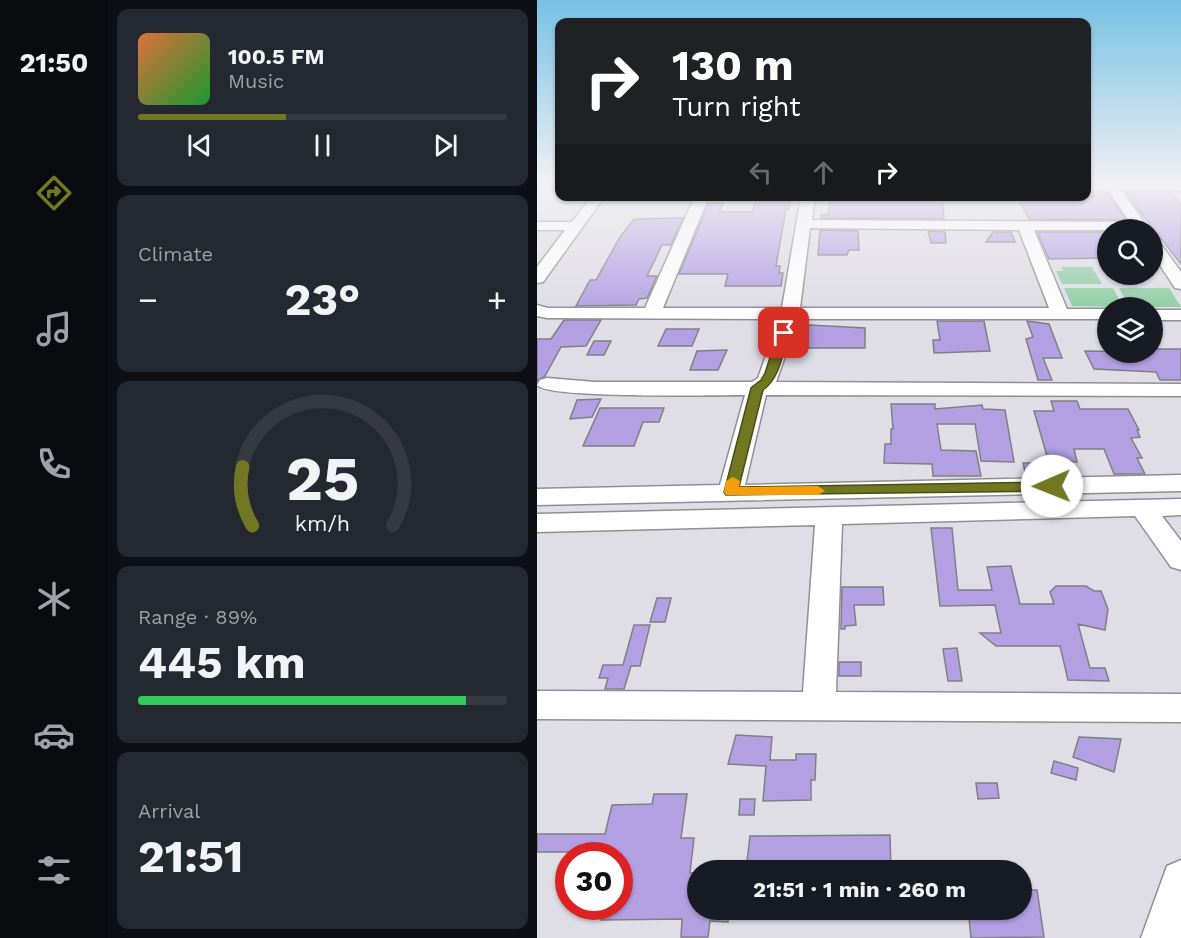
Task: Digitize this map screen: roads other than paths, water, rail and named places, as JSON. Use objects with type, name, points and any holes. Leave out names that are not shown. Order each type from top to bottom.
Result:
[{"type":"street","points":[[537,278],[574,228]]},
{"type":"street","points":[[652,313],[688,228]]},
{"type":"street","points":[[731,492],[757,388],[766,382],[771,373],[790,314],[802,228]]},
{"type":"street","points":[[1025,228],[1059,314]]},
{"type":"street","points":[[1163,258],[1181,284]]},
{"type":"street","points":[[537,310],[547,313],[1097,314]]},
{"type":"street","points":[[1163,315],[1181,315]]},
{"type":"street","points":[[547,384],[595,388],[1181,390]]},
{"type":"street","points":[[537,497],[1181,483]]},
{"type":"street","points":[[1142,507],[1181,560]]},
{"type":"street","points":[[537,524],[1181,507]]},
{"type":"street","points":[[819,706],[829,516]]},
{"type":"street","points":[[537,705],[1181,708]]},
{"type":"street","points":[[1162,938],[1181,880]]}]
